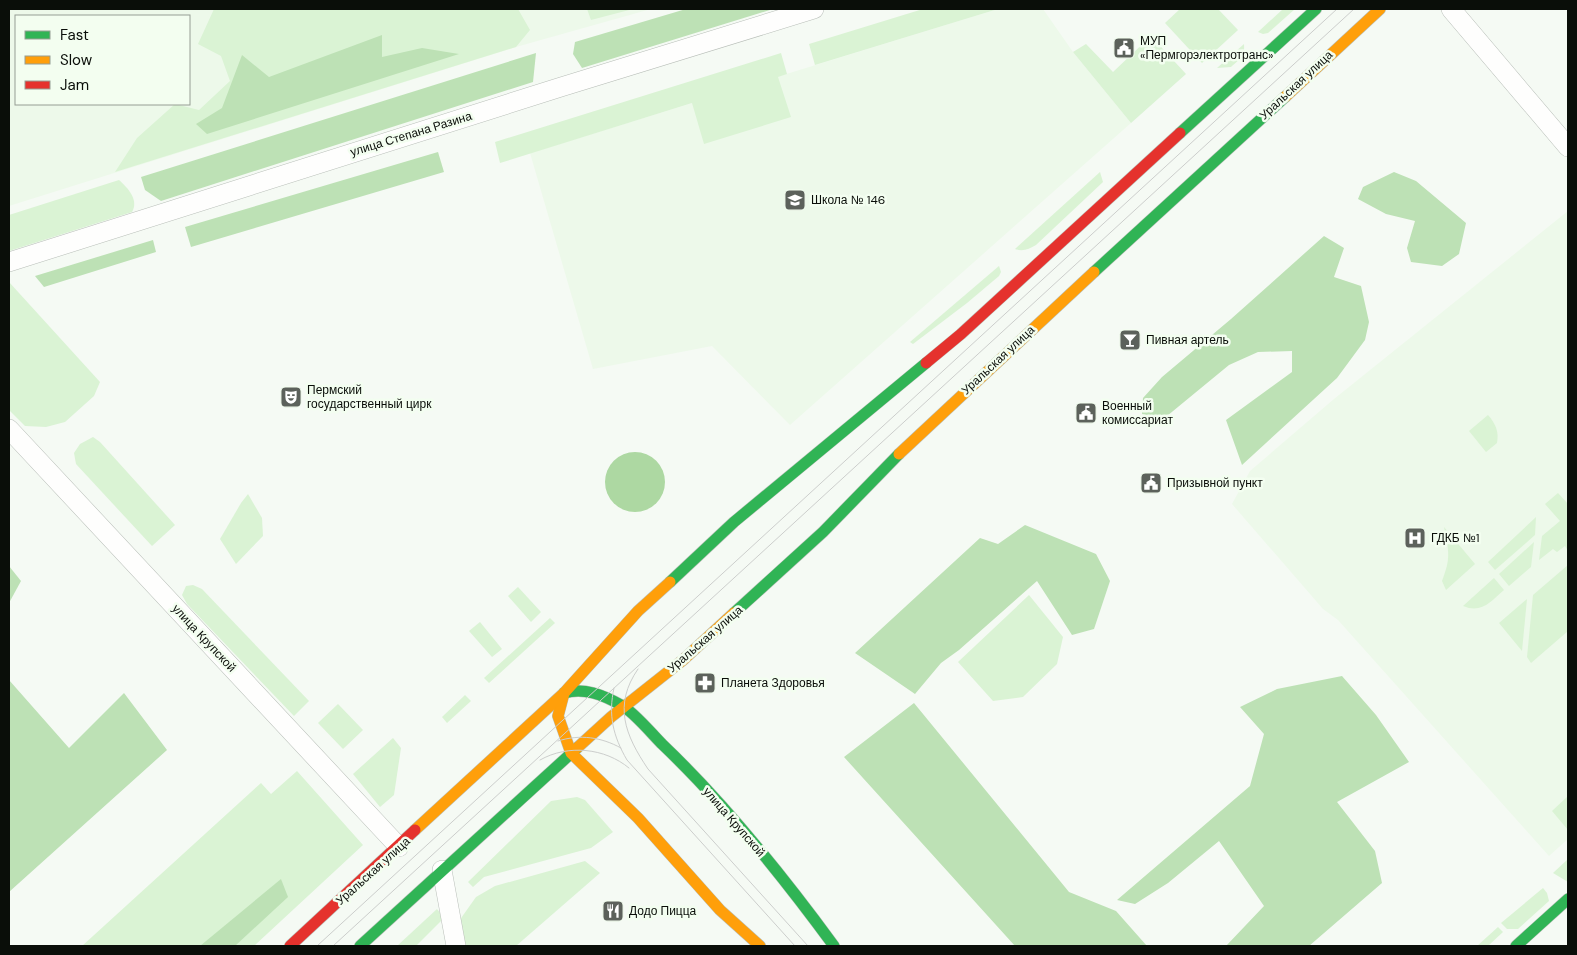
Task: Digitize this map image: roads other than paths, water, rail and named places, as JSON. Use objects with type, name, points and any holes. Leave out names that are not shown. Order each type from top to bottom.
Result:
[{"type":"main road","name":"Уральская улица","points":[[290,946],[564,693],[638,611],[734,522],[962,334],[1316,9]]},
{"type":"main road","name":"Уральская улица","points":[[360,946],[571,753],[624,706],[683,660],[776,576],[823,532],[922,430],[1374,11]]},
{"type":"main road","points":[[564,693],[574,690],[594,692],[624,706]]},
{"type":"main road","name":"Уральская улица","points":[[564,693],[558,716],[571,753]]},
{"type":"main road","name":"улица Крупской","points":[[624,706],[690,771],[793,890],[834,946]]},
{"type":"main road","points":[[571,753],[638,818],[720,910],[760,946]]},
{"type":"main road","points":[[1516,946],[1568,899]]},
{"type":"street","name":"улица Степана Разина","points":[[9,262],[814,9]]},
{"type":"street","points":[[1451,9],[1568,147]]},
{"type":"street","name":"улица Крупской","points":[[9,429],[399,847]]},
{"type":"street","points":[[442,870],[456,946]]},
{"type":"tram line","points":[[317,946],[1337,9]]},
{"type":"tram line","points":[[333,946],[1354,9]]},
{"type":"tram line","points":[[638,669],[630,682],[624,707],[628,732],[640,756],[648,769],[808,946]]},
{"type":"tram line","points":[[614,688],[612,698],[613,725],[618,742],[627,760],[795,946]]},
{"type":"tram line","points":[[558,741],[582,737],[606,741],[621,748]]},
{"type":"tram line","points":[[540,760],[562,752],[586,750],[609,756],[629,768]]},
{"type":"place","name":"МУП «Пермгорэлектротранс»","points":[[1124,48]]},
{"type":"place","name":"Школа № 146","points":[[795,200]]},
{"type":"place","name":"Пивная артель","points":[[1130,340]]},
{"type":"place","name":"Пермский государственный цирк","points":[[291,397]]},
{"type":"place","name":"Военный комиссариат","points":[[1086,413]]},
{"type":"place","name":"Призывной пункт","points":[[1151,483]]},
{"type":"place","name":"ГДКБ №1","points":[[1415,538]]},
{"type":"place","name":"Планета Здоровья","points":[[705,683]]},
{"type":"place","name":"Додо Пицца","points":[[613,911]]}]
